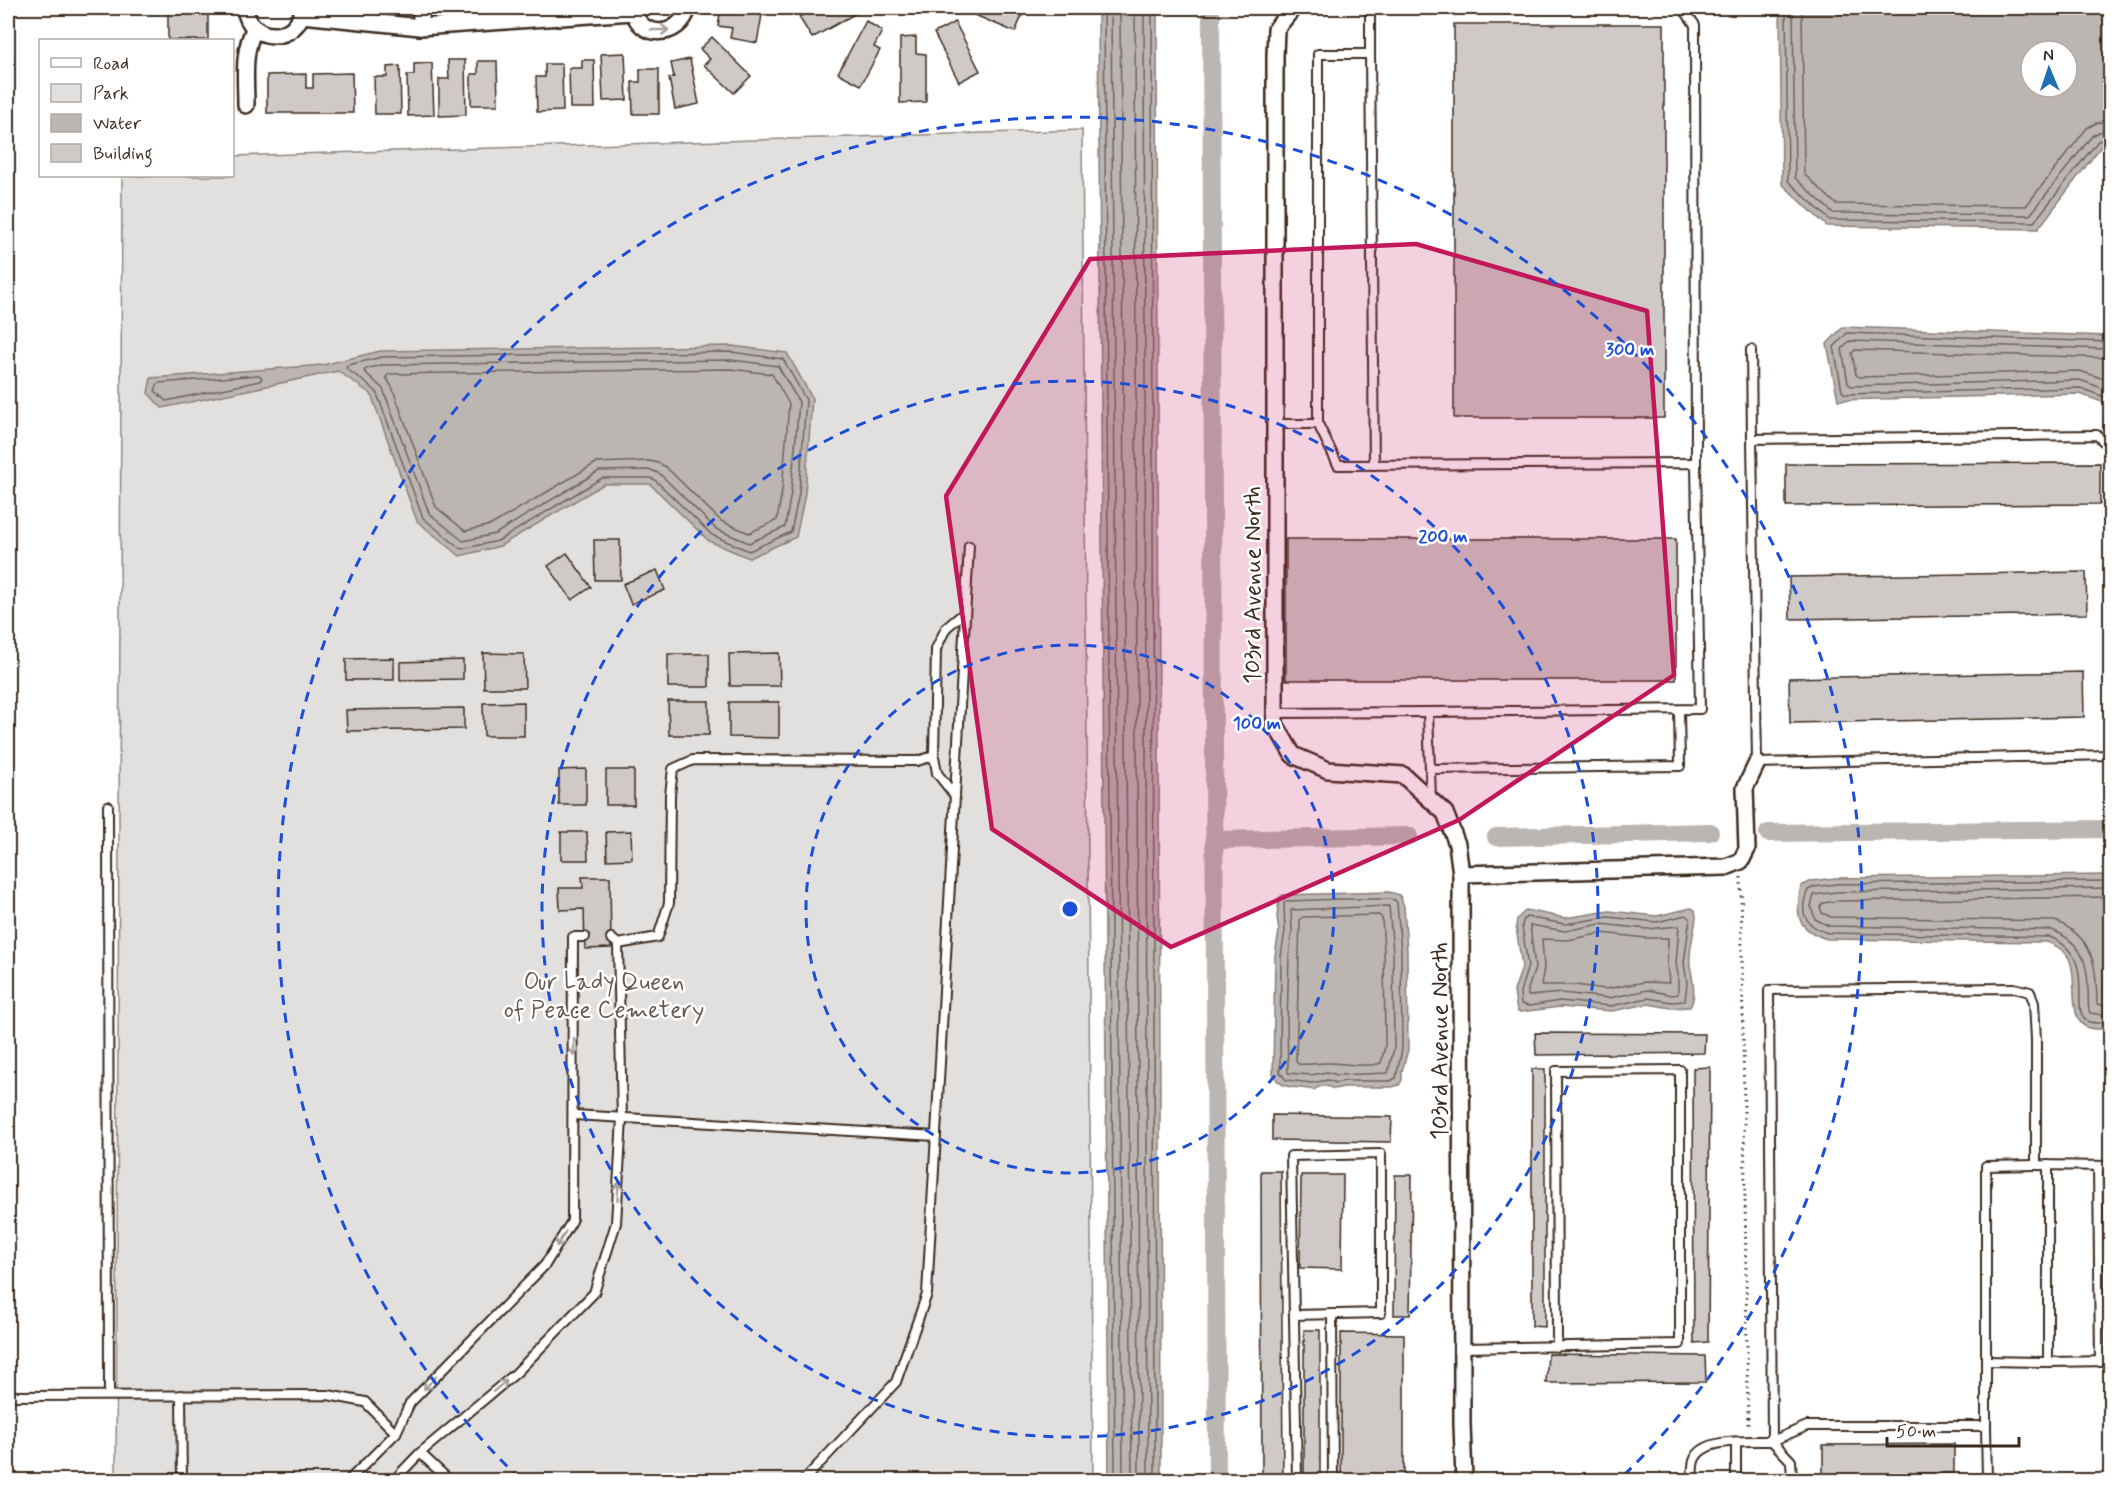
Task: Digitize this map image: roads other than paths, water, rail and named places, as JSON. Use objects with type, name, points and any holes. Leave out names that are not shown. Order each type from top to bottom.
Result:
[{"type":"street","points":[[245,8],[249,22],[255,28],[263,33],[282,34],[291,30],[302,11],[420,27],[633,10],[638,21],[645,28],[654,32],[664,32],[681,23],[688,8]]},
{"type":"street","points":[[420,27],[422,8]]},
{"type":"street","name":"103rd Avenue North","points":[[1293,8],[1276,29],[1275,56],[1275,724],[1293,755],[1328,770],[1403,775],[1445,813],[1457,844],[1461,874],[1464,1480]]},
{"type":"street","points":[[246,105],[246,55],[249,39],[255,28]]},
{"type":"street","points":[[1461,874],[1726,867],[1741,861],[1747,849],[1745,788],[1757,763]]},
{"type":"lane","points":[[1370,8],[1374,465]]},
{"type":"lane","points":[[1275,713],[1700,710],[1696,463],[1695,25],[1683,8]]},
{"type":"lane","points":[[1370,54],[1318,54],[1318,424],[1338,465],[1696,463]]},
{"type":"lane","points":[[1751,350],[1757,763],[2110,755]]},
{"type":"lane","points":[[1275,424],[1318,424]]},
{"type":"lane","points":[[1752,438],[2097,435],[2110,448]]},
{"type":"lane","points":[[804,1480],[896,1382],[927,1294],[969,546]]},
{"type":"lane","points":[[955,796],[937,773],[934,756],[936,649],[946,628],[965,612]]},
{"type":"lane","points":[[1430,769],[1680,766],[1679,710]]},
{"type":"lane","points":[[1428,712],[1431,801]]},
{"type":"lane","points":[[618,944],[658,937],[669,903],[670,795],[673,769],[693,760],[917,761],[934,756]]},
{"type":"lane","points":[[108,806],[109,1395]]},
{"type":"lane","points":[[350,1480],[396,1433],[410,1403],[545,1265],[572,1221],[573,937],[585,937]]},
{"type":"lane","points":[[394,1480],[420,1453],[516,1373],[594,1293],[616,1223],[622,1118],[618,944],[611,938]]},
{"type":"lane","points":[[1792,1480],[1791,1461],[1772,1441],[1769,990],[2014,988],[2030,992],[2034,1003],[2036,1040],[2036,1165]]},
{"type":"lane","points":[[1462,1348],[1557,1347],[1680,1344],[1680,1070],[1556,1071],[1557,1347]]},
{"type":"lane","points":[[574,1115],[936,1136]]},
{"type":"lane","points":[[1294,1315],[1381,1313],[1381,1154],[1291,1156],[1297,1480]]},
{"type":"lane","points":[[2048,1165],[2048,1362]]},
{"type":"lane","points":[[1987,1480],[1986,1166],[2110,1166]]},
{"type":"lane","points":[[2098,1166],[2100,1362]]},
{"type":"lane","points":[[1332,1314],[1333,1480]]},
{"type":"lane","points":[[1986,1361],[2110,1362]]},
{"type":"lane","points":[[181,1395],[182,1480]]},
{"type":"lane","points":[[8,1396],[328,1395],[365,1402],[396,1433]]},
{"type":"lane","points":[[1692,1480],[1694,1462],[1700,1451],[1714,1443],[1772,1441],[1807,1426],[1986,1426]]},
{"type":"lane","points":[[1736,1443],[1737,1480]]},
{"type":"lane","points":[[420,1453],[449,1480]]},
{"type":"water","points":[[1098,8],[1157,8],[1161,1480],[1109,1480]]},
{"type":"water","points":[[1780,8],[2110,8],[2110,144],[2102,145],[2038,229],[1827,226],[1782,184]]},
{"type":"water","points":[[1843,327],[2110,336],[2110,405],[2080,394],[1838,400],[1827,344]]},
{"type":"water","points":[[732,346],[787,353],[812,398],[805,494],[796,537],[749,558],[709,541],[650,484],[604,484],[500,546],[460,556],[417,521],[371,394],[338,371],[162,408],[148,393],[151,378],[323,365],[380,351]]},
{"type":"water","points":[[2110,875],[2110,1029],[2093,1029],[2081,1023],[2075,1006],[2071,963],[2063,950],[2047,942],[1827,939],[1809,931],[1800,920],[1798,913],[1801,886],[1812,881],[1835,878]]},
{"type":"water","points":[[1389,892],[1400,895],[1404,907],[1408,1050],[1402,1080],[1399,1085],[1392,1087],[1334,1089],[1324,1086],[1314,1090],[1290,1087],[1280,1083],[1273,1073],[1275,955],[1279,931],[1277,917],[1279,898],[1283,895]]},
{"type":"water","points":[[1691,908],[1695,910],[1696,917],[1690,954],[1694,992],[1690,1007],[1671,1008],[1648,1004],[1612,1011],[1560,1007],[1517,1011],[1514,991],[1522,967],[1516,927],[1517,919],[1526,910],[1565,918],[1609,911],[1657,916]]},
{"type":"waterway","points":[[1211,8],[1217,1480]]},
{"type":"waterway","points":[[1768,833],[2110,829]]},
{"type":"waterway","points":[[1496,837],[1710,832]]},
{"type":"waterway","points":[[1215,840],[1409,836]]},
{"type":"park label","name":"Our Lady Queen of Peace Cemetery","points":[[604,995]]}]
